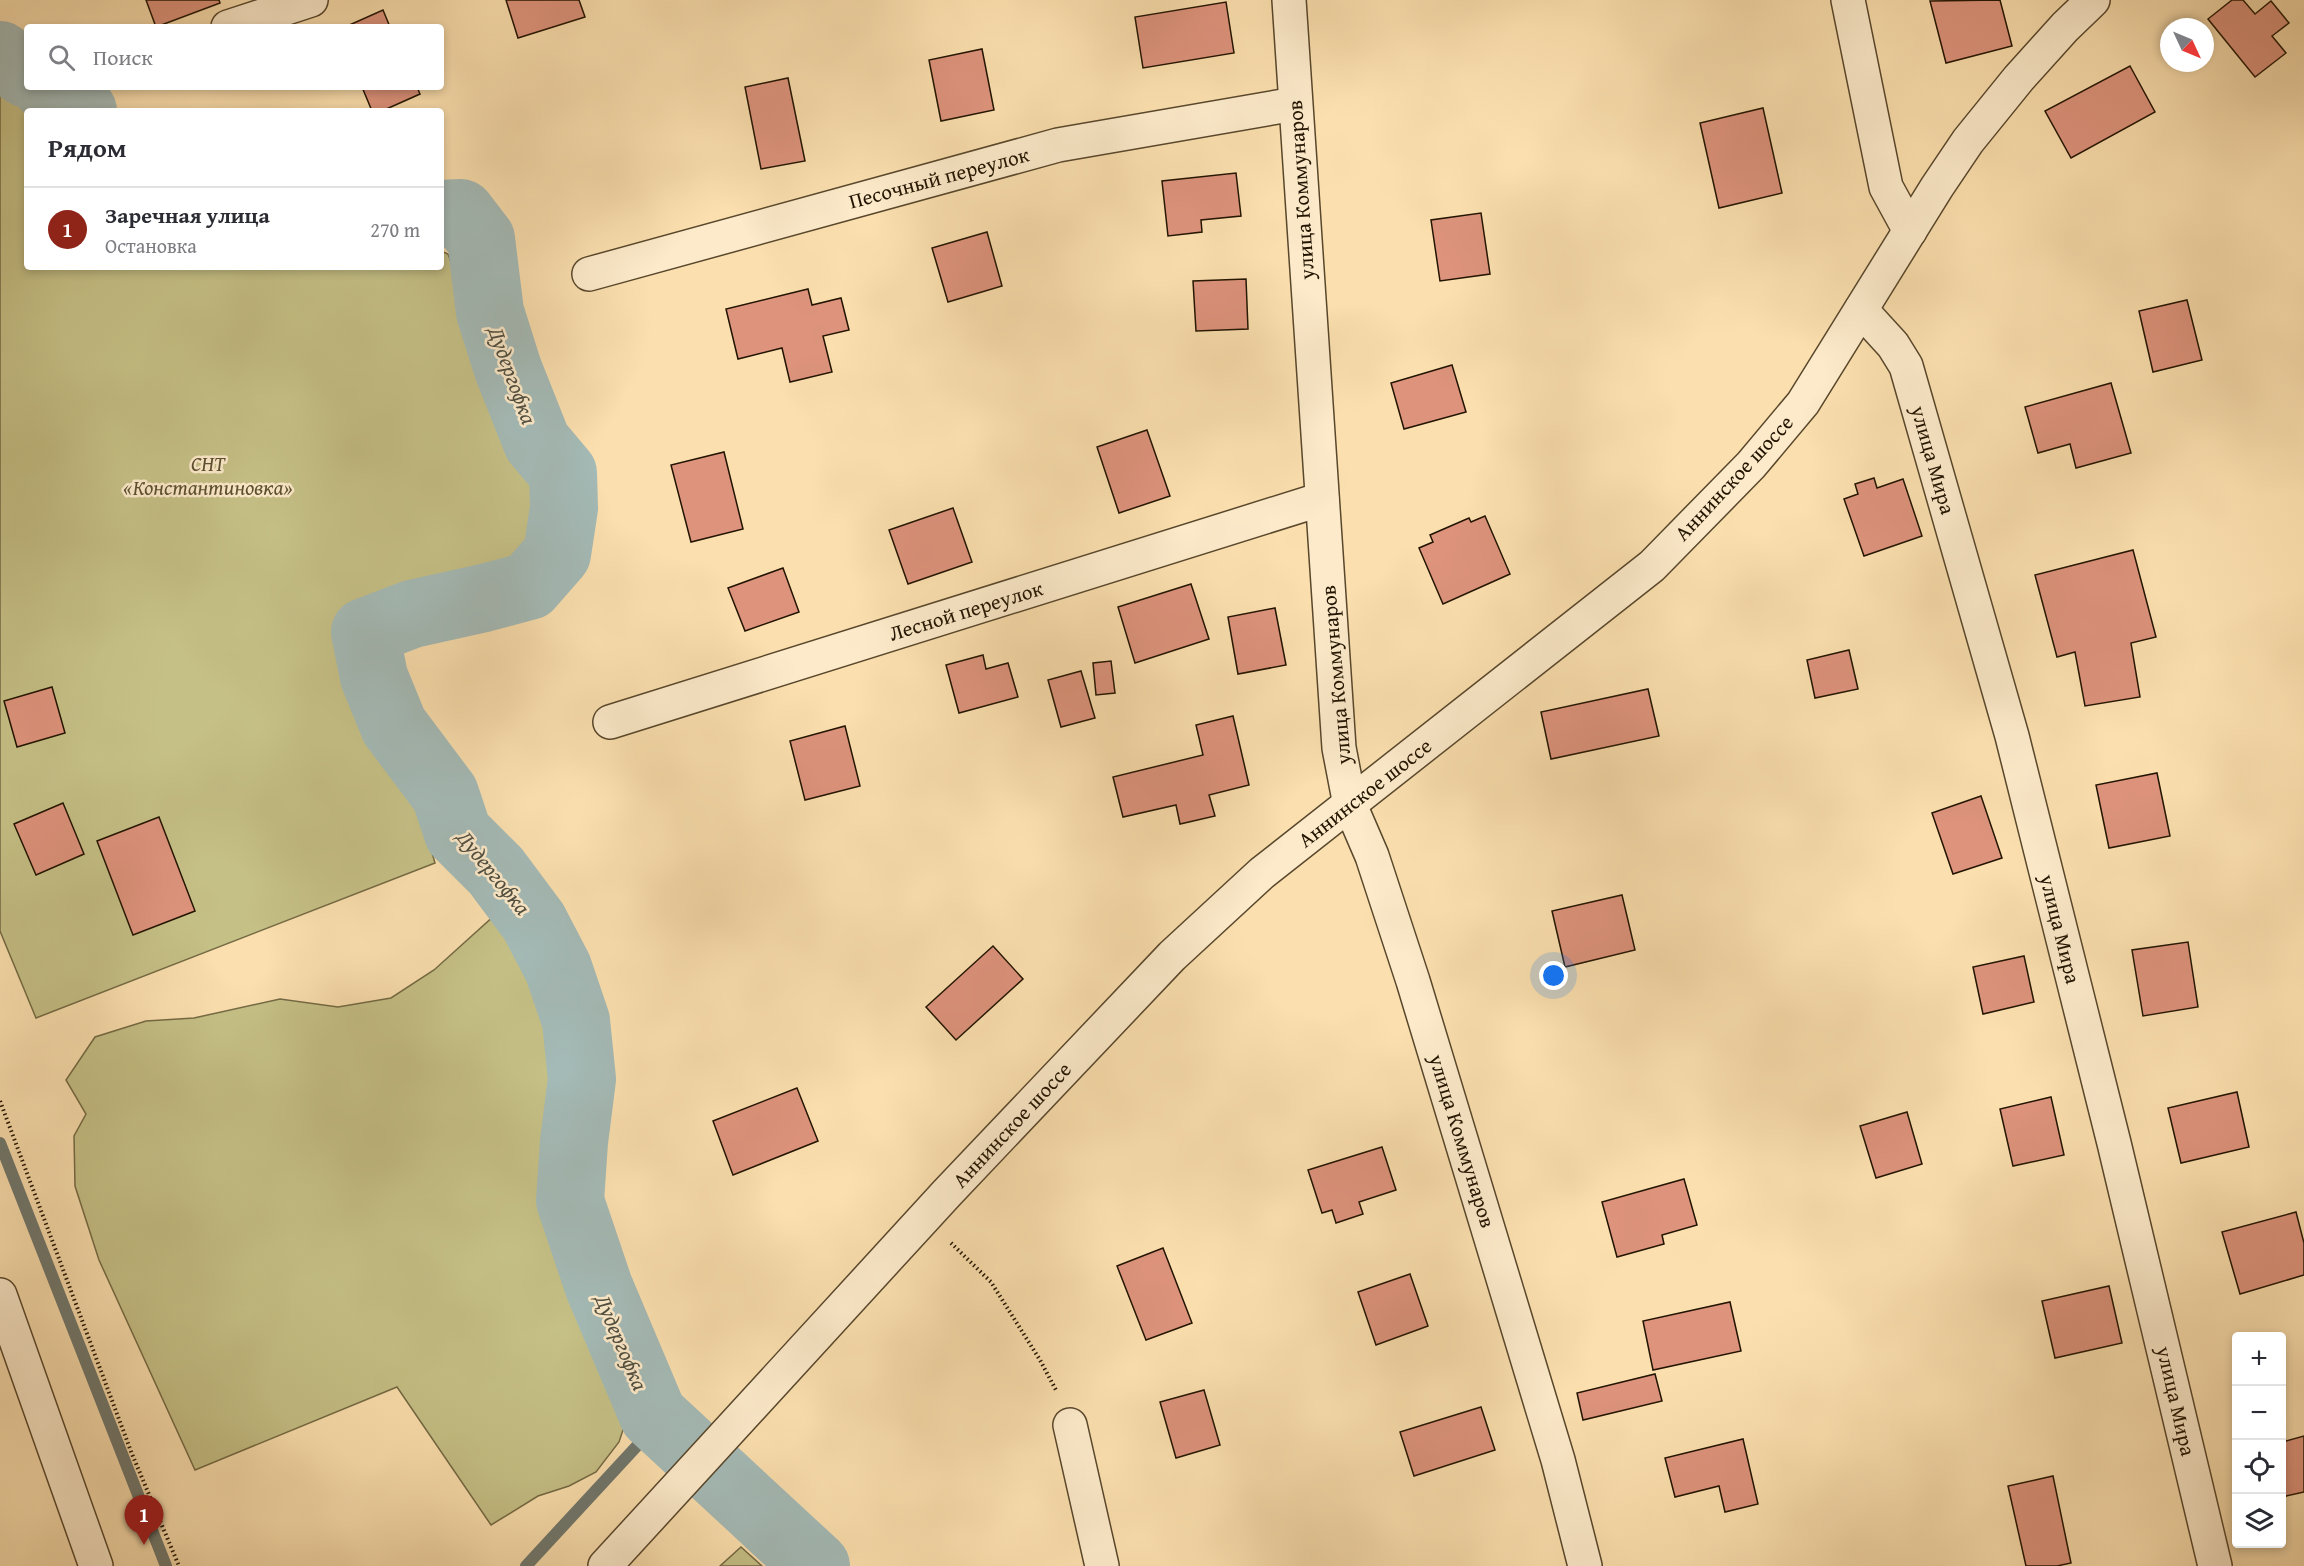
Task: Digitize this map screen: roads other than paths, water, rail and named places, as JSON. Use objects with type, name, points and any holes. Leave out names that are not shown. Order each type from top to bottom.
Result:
[{"type":"street","points":[[237,24],[311,0]]},
{"type":"street","name":"улица Коммунаров","points":[[1289,0],[1340,748],[1350,805],[1372,856],[1413,981],[1558,1460],[1585,1566]]},
{"type":"street","points":[[1848,0],[1886,187],[1910,231]]},
{"type":"street","name":"Аннинское шоссе","points":[[605,1566],[947,1193],[1172,956],[1262,873],[1652,566],[1751,465],[1803,403],[1944,178],[1983,123],[2019,78],[2093,0]]},
{"type":"street","name":"Песочный переулок","points":[[589,274],[1058,145],[1295,104]]},
{"type":"street","name":"улица Мира","points":[[1861,310],[1893,345],[1906,366],[2009,725],[2114,1143],[2215,1566]]},
{"type":"street","name":"Лесной переулок","points":[[610,722],[1322,499]]},
{"type":"street","points":[[0,1295],[96,1566]]},
{"type":"street","points":[[1070,1425],[1102,1566]]},
{"type":"waterway","name":"Дудергофка","points":[[0,55],[24,72]]},
{"type":"waterway","name":"Дудергофка","points":[[51,90],[78,108]]},
{"type":"waterway","name":"Дудергофка","points":[[444,214],[461,213],[481,239],[490,312],[508,369],[537,442],[563,473],[564,508],[557,554],[529,586],[412,614],[365,632],[374,677],[394,726],[445,794],[458,833],[496,871],[534,922],[558,968],[576,1021],[582,1079],[570,1201],[599,1287],[653,1415],[816,1566]]},
{"type":"waterway","points":[[0,1143],[166,1566]]},
{"type":"waterway","points":[[526,1566],[660,1421]]},
{"type":"place","name":"Заречная улица","points":[[144,1545]]},
{"type":"park label","name":"СНТ «Константиновка»","points":[[208,476]]}]
